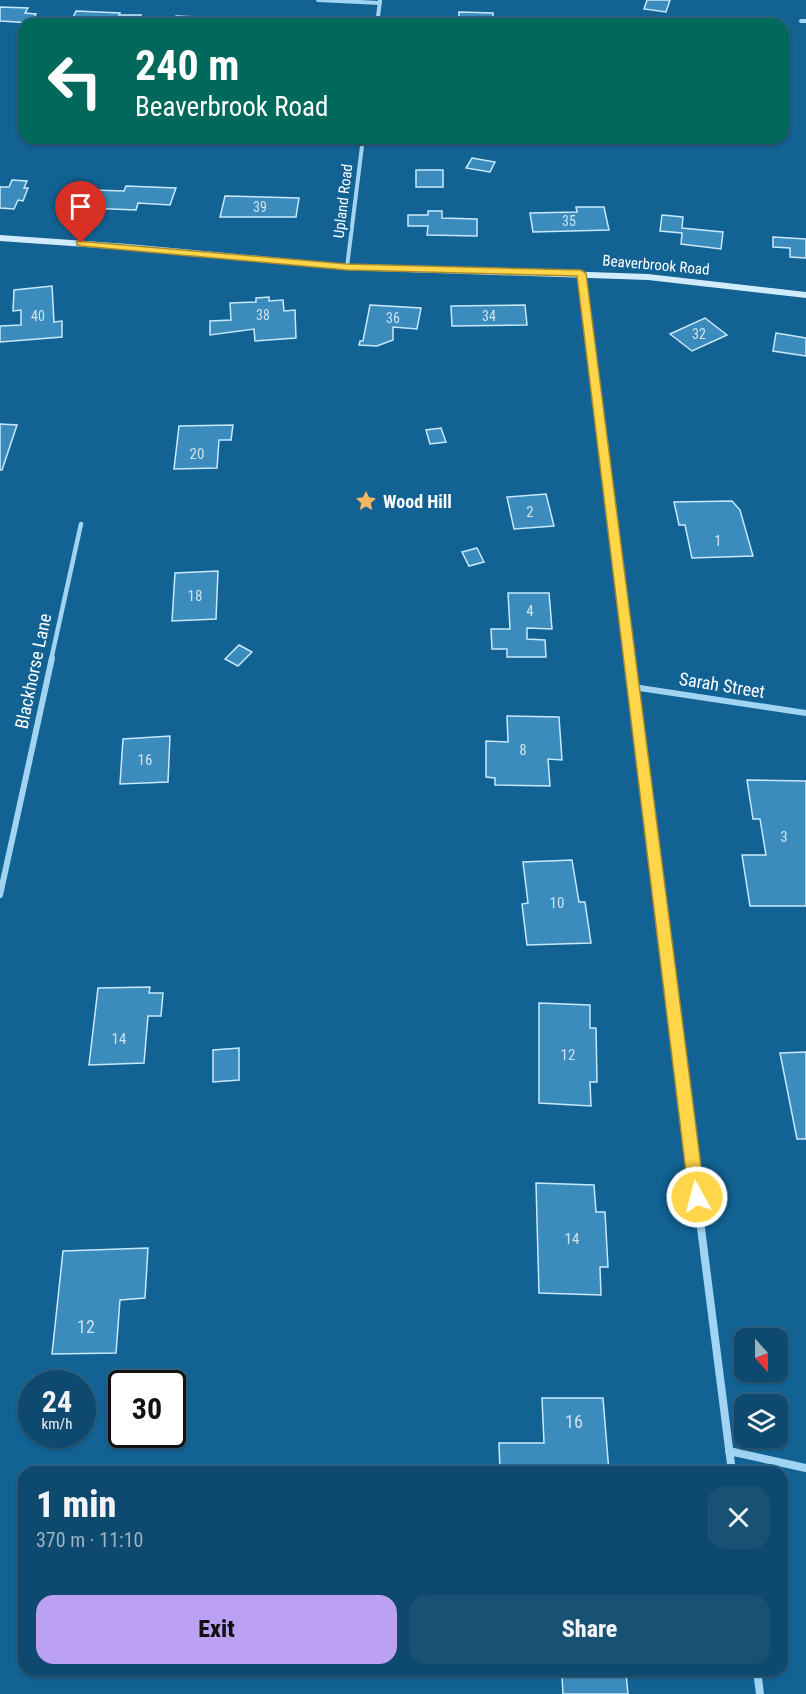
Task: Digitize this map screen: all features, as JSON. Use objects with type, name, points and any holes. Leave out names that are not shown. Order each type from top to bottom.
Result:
[{"type":"street","points":[[318,0],[380,1],[378,18]]},
{"type":"street","name":"Upland Road","points":[[347,267],[362,144]]},
{"type":"street","name":"Beaverbrook Road","points":[[0,238],[347,267],[581,273],[670,279],[806,295]]},
{"type":"street","points":[[581,273],[731,1466]]},
{"type":"street","name":"Blackhorse Lane","points":[[0,895],[81,524]]},
{"type":"street","name":"Sarah Street","points":[[633,687],[806,714]]},
{"type":"street","points":[[729,1452],[806,1468]]},
{"type":"street","points":[[758,1676],[760,1694]]},
{"type":"building","points":[[647,0],[670,0],[666,12],[644,9]]},
{"type":"building","points":[[0,7],[28,8],[25,13],[36,14],[34,18],[18,18],[18,22],[0,21]]},
{"type":"building","points":[[76,11],[141,15],[140,18],[73,18]]},
{"type":"building","points":[[459,12],[493,13],[493,18],[459,18]]},
{"type":"building","points":[[176,16],[219,18],[175,18]]},
{"type":"building","points":[[472,158],[495,162],[490,172],[466,168]]},
{"type":"building","points":[[416,170],[443,170],[443,187],[416,187]]},
{"type":"building","points":[[12,180],[27,181],[24,188],[28,188],[23,201],[18,200],[14,209],[0,208],[0,187],[9,187]]},
{"type":"building","points":[[126,186],[176,188],[170,205],[138,203],[136,210],[87,208],[94,190],[124,191]]},
{"type":"building","points":[[225,196],[299,198],[296,217],[220,217]]},
{"type":"building","points":[[576,207],[604,207],[609,230],[533,232],[530,213],[577,212]]},
{"type":"building","points":[[428,211],[442,211],[442,218],[477,219],[477,236],[427,235],[428,226],[408,226],[408,215],[428,215]]},
{"type":"building","points":[[662,215],[683,217],[682,228],[723,232],[721,249],[681,244],[682,233],[660,231]]},
{"type":"building","points":[[773,237],[806,239],[806,258],[790,257],[790,248],[773,247]]},
{"type":"building","points":[[52,286],[54,322],[62,321],[62,337],[0,342],[0,326],[21,325],[21,310],[13,311],[14,290]]},
{"type":"building","points":[[269,297],[269,301],[283,300],[284,311],[295,310],[296,338],[255,341],[254,329],[210,335],[210,321],[231,320],[230,303],[256,302],[256,298]]},
{"type":"building","points":[[370,305],[421,308],[417,329],[393,327],[393,340],[377,346],[359,345],[360,341],[363,341]]},
{"type":"building","points":[[525,305],[527,325],[452,326],[451,306]]},
{"type":"building","points":[[705,318],[727,335],[692,351],[670,334]]},
{"type":"building","points":[[776,333],[806,338],[806,356],[773,351]]},
{"type":"building","points":[[0,424],[17,425],[2,470],[0,470]]},
{"type":"building","points":[[233,425],[231,440],[219,440],[217,468],[174,469],[179,426]]},
{"type":"building","points":[[441,428],[446,442],[430,444],[426,430]]},
{"type":"building","points":[[546,494],[554,526],[514,529],[507,497]]},
{"type":"building","points":[[732,501],[740,510],[753,556],[692,558],[685,525],[679,525],[674,502]]},
{"type":"building","points":[[477,548],[484,562],[469,566],[462,552]]},
{"type":"building","points":[[218,571],[216,619],[172,621],[175,573]]},
{"type":"building","points":[[508,593],[549,593],[552,629],[527,628],[527,639],[545,640],[546,657],[507,657],[507,649],[492,649],[491,629],[510,629]]},
{"type":"building","points":[[239,645],[252,652],[238,666],[225,659]]},
{"type":"building","points":[[507,716],[559,717],[562,760],[548,759],[550,786],[495,785],[495,778],[486,777],[486,741],[508,742]]},
{"type":"building","points":[[170,736],[168,782],[120,784],[123,739]]},
{"type":"building","points":[[747,780],[806,781],[806,906],[750,906],[742,855],[766,855],[760,819],[753,819]]},
{"type":"building","points":[[572,860],[579,902],[585,902],[591,943],[527,945],[522,904],[528,903],[523,862]]},
{"type":"building","points":[[150,987],[149,993],[163,993],[161,1016],[148,1016],[144,1063],[89,1065],[98,988]]},
{"type":"building","points":[[539,1003],[590,1005],[590,1028],[596,1028],[597,1082],[590,1082],[591,1106],[539,1103]]},
{"type":"building","points":[[239,1048],[239,1080],[213,1082],[213,1050]]},
{"type":"building","points":[[806,1052],[806,1139],[797,1139],[780,1053]]},
{"type":"building","points":[[536,1183],[594,1185],[596,1212],[605,1212],[608,1267],[600,1267],[601,1295],[539,1293]]},
{"type":"building","points":[[148,1248],[145,1298],[120,1300],[116,1353],[52,1354],[63,1251]]},
{"type":"building","points":[[542,1398],[603,1398],[609,1466],[500,1466],[499,1443],[544,1443]]},
{"type":"building","points":[[562,1676],[626,1676],[628,1694],[563,1694]]},
{"type":"place","name":"Wood Hill","points":[[366,501]]},
{"type":"route","points":[[81,243],[347,267],[581,273],[697,1197]]}]
